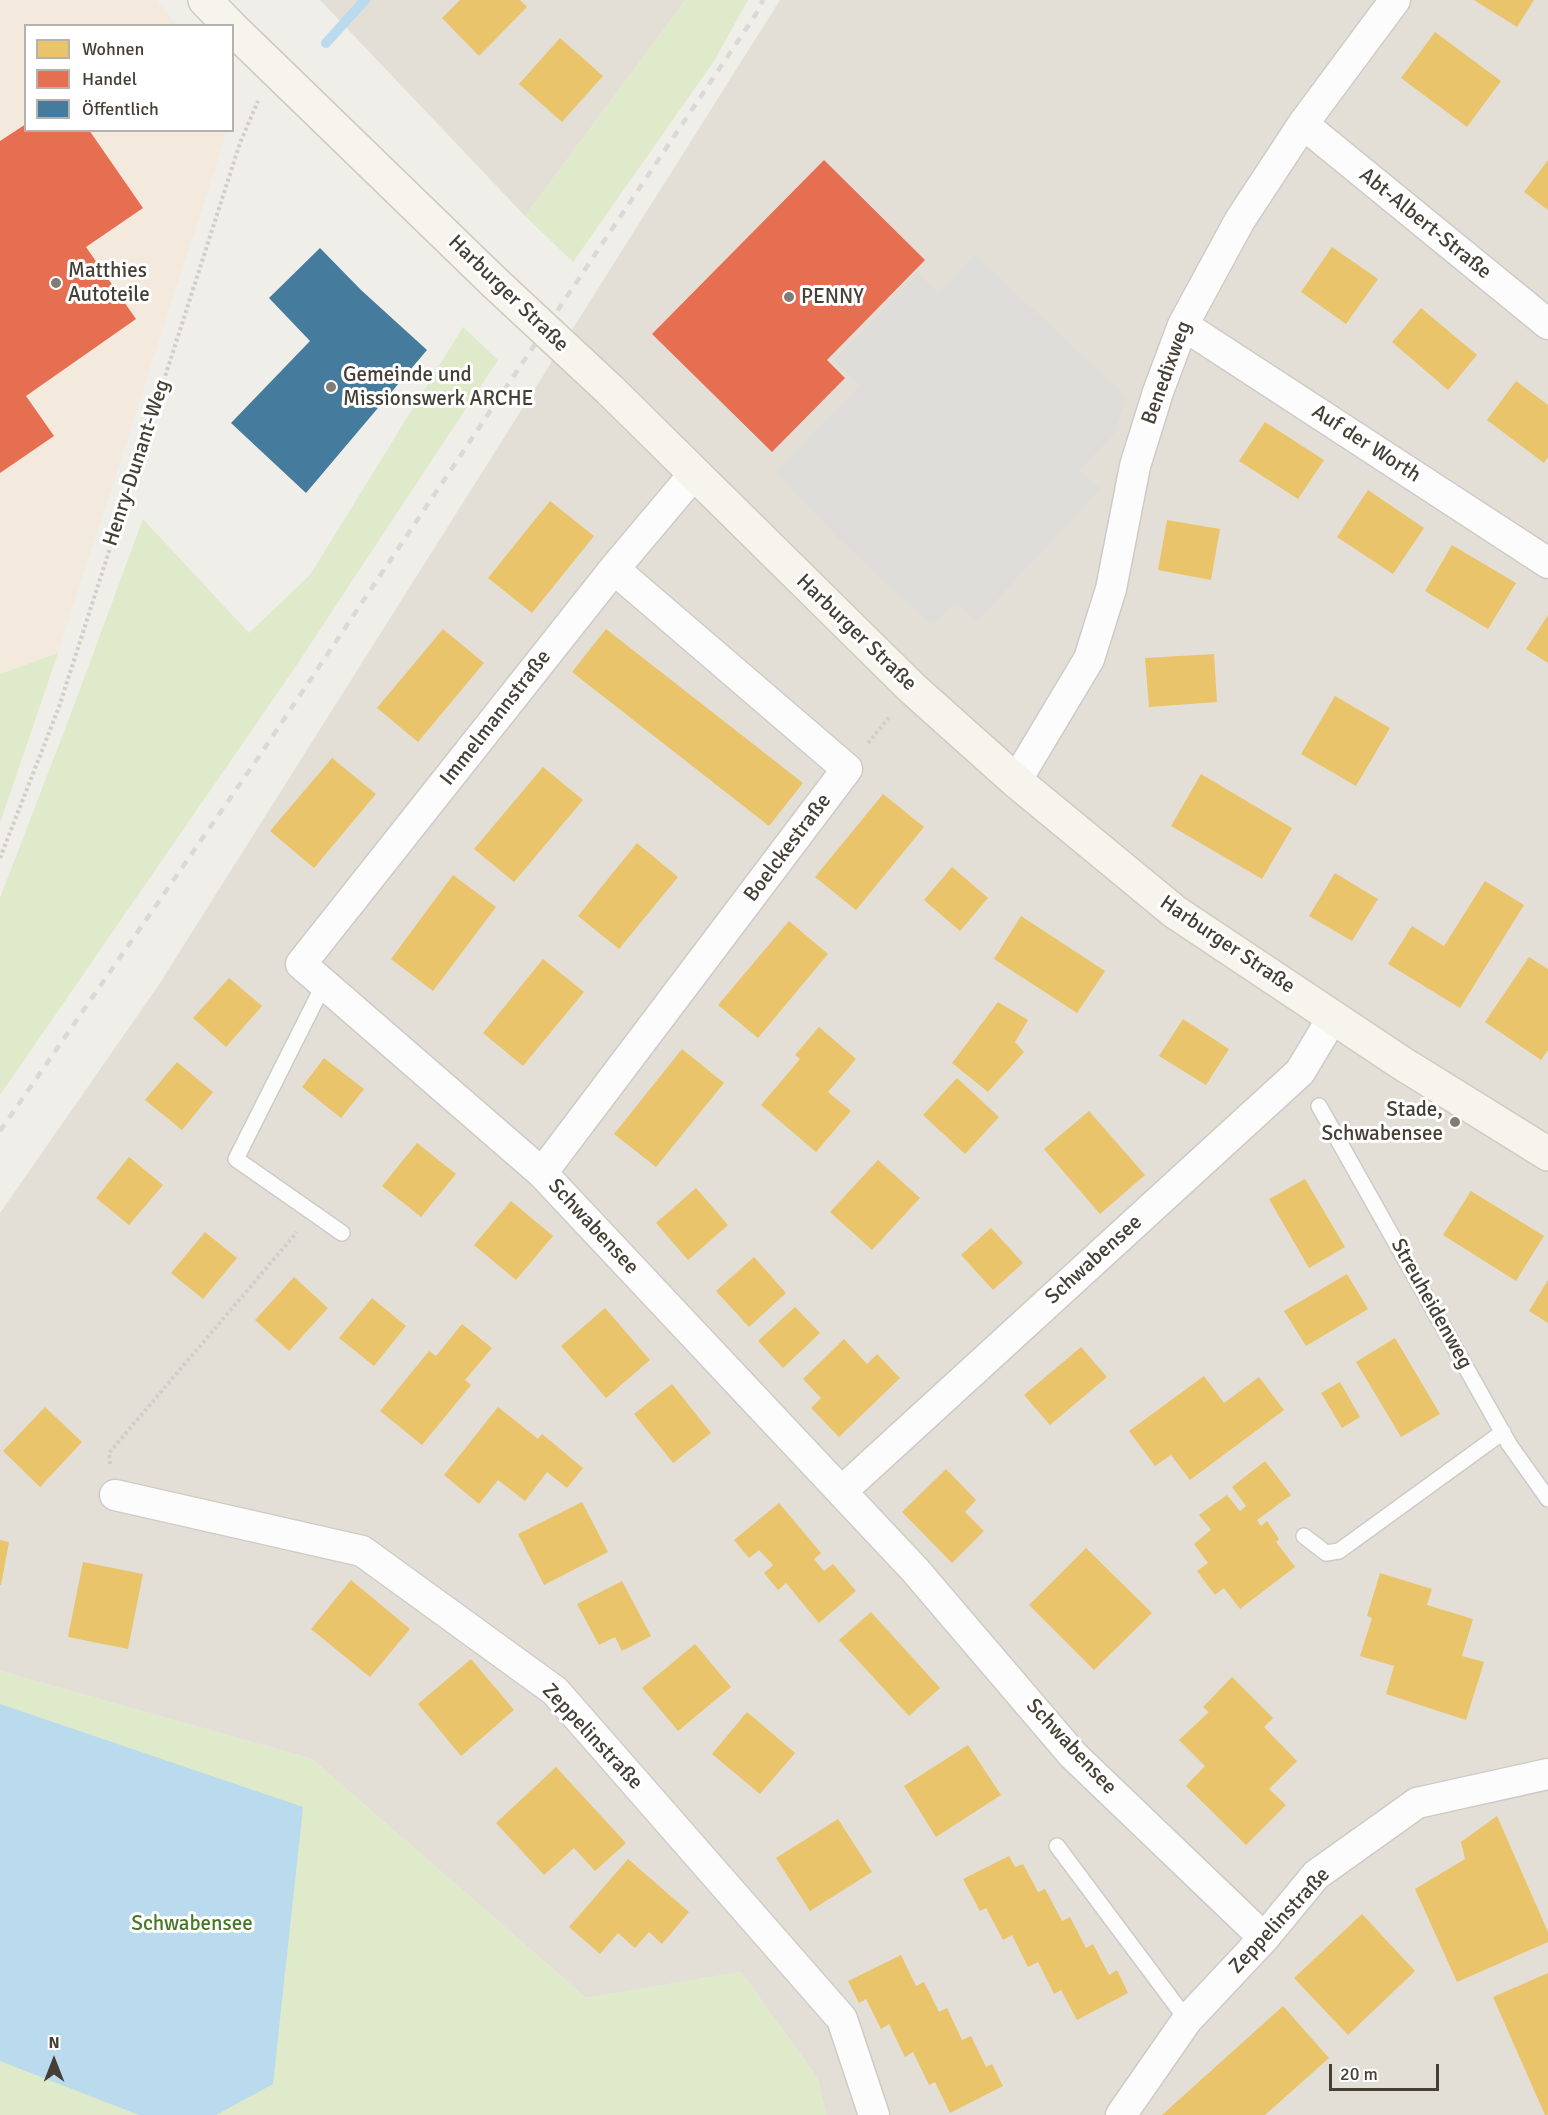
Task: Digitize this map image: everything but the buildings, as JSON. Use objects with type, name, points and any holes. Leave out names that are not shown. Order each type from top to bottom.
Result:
[{"type":"main road","name":"Harburger Straße","points":[[205,0],[228,24]]},
{"type":"main road","name":"Harburger Straße","points":[[234,30],[494,282],[610,390],[912,688],[1016,782],[1175,912],[1400,1062],[1548,1154]]},
{"type":"street","name":"Benedixweg","points":[[1016,782],[1089,659],[1111,589],[1135,466],[1158,392],[1183,325],[1240,220],[1303,124],[1395,0]]},
{"type":"street","name":"Abt-Albert-Straße","points":[[1303,124],[1548,324]]},
{"type":"street","name":"Auf der Worth","points":[[1183,325],[1548,563]]},
{"type":"street","name":"Immelmannstraße","points":[[301,964],[614,569],[694,474]]},
{"type":"street","points":[[614,569],[847,769]]},
{"type":"street","name":"Boelckestraße","points":[[542,1173],[847,769]]},
{"type":"street","name":"Schwabensee","points":[[301,964],[542,1173],[915,1570],[1073,1755],[1264,1938]]},
{"type":"street","name":"Schwabensee","points":[[842,1491],[1300,1072],[1333,1017]]},
{"type":"street","name":"Zeppelinstraße","points":[[115,1495],[362,1551],[555,1691],[842,2019],[874,2115]]},
{"type":"street","name":"Zeppelinstraße","points":[[1121,2115],[1187,2020],[1264,1938],[1316,1875],[1417,1803],[1548,1774]]},
{"type":"lane","points":[[324,984],[236,1159],[342,1233]]},
{"type":"lane","name":"Streuheidenweg","points":[[1319,1106],[1503,1432],[1548,1499]]},
{"type":"lane","points":[[1305,1536],[1326,1553],[1339,1551],[1503,1432]]},
{"type":"lane","points":[[1057,1846],[1187,2020]]},
{"type":"path","name":"Henry-Dunant-Weg","points":[[0,858],[59,707],[240,143],[272,68]]},
{"type":"path","points":[[847,769],[912,688]]},
{"type":"path","points":[[115,1495],[109,1454],[313,1213]]},
{"type":"shaded area","points":[[0,0],[156,0],[176,24],[24,24],[24,132],[227,132],[58,653],[0,674]]},
{"type":"shaded area","points":[[320,0],[686,0],[525,216]]},
{"type":"shaded area","points":[[780,0],[1548,0],[1548,2115],[826,2115],[818,2079],[741,1972],[586,1998],[312,1759],[0,1671],[0,1213],[158,986]]},
{"type":"shaded area","points":[[975,255],[1127,397],[1114,434],[1079,470],[1101,489],[977,621],[955,603],[931,625],[839,539],[776,472],[859,386],[834,360],[918,274],[939,294]]},
{"type":"green space","points":[[686,0],[748,0],[714,61],[573,262],[525,216]]},
{"type":"green space","points":[[463,327],[498,360],[294,669],[0,1095],[0,898],[143,519],[249,633],[310,575]]},
{"type":"green space","points":[[58,653],[0,823],[0,674]]},
{"type":"green space","name":"Schwabensee","points":[[0,1671],[312,1759],[586,1998],[741,1972],[818,2079],[826,2115],[0,2115]]},
{"type":"water","name":"Schwabensee","points":[[0,1704],[303,1807],[273,2084],[216,2115],[139,2115],[0,2061]]},
{"type":"waterway","points":[[326,43],[365,0]]},
{"type":"railway","points":[[0,1131],[260,755],[756,14],[763,0]]},
{"type":"place","name":"Matthies Autoteile","points":[[56,283]]},
{"type":"place","name":"PENNY","points":[[789,297]]},
{"type":"place","name":"Gemeinde und Missionswerk ARCHE","points":[[331,387]]},
{"type":"place","name":"Stade, Schwabensee","points":[[1455,1122]]}]
